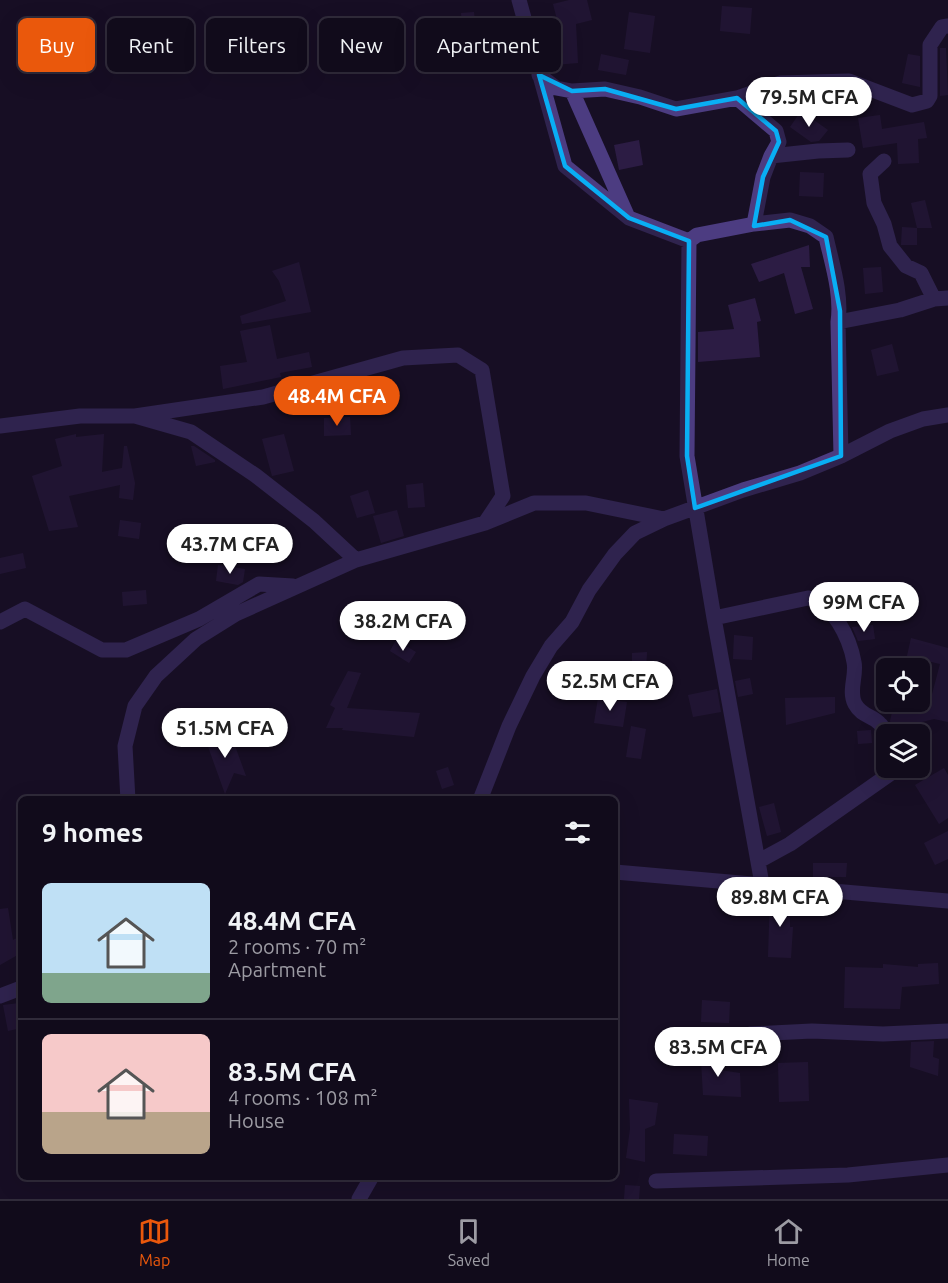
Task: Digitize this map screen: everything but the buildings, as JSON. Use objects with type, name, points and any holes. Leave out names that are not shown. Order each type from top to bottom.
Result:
[{"type":"street","points":[[519,0],[565,166],[629,218],[689,241]]},
{"type":"street","points":[[539,75],[556,88],[572,92],[605,89],[676,109],[737,98],[780,83],[849,81],[912,105],[920,105],[930,96],[930,45],[942,27],[948,26]]},
{"type":"street","points":[[572,92],[629,218]]},
{"type":"street","points":[[737,98],[776,130],[779,142],[763,177],[754,224]]},
{"type":"street","points":[[771,156],[848,150]]},
{"type":"street","points":[[838,322],[900,310],[941,298],[921,273],[906,266],[890,246],[884,224],[874,203],[870,174],[884,161]]},
{"type":"street","points":[[689,241],[698,235],[789,220],[810,226],[826,237],[840,311],[838,322],[841,456]]},
{"type":"street","points":[[689,241],[687,456],[762,884]]},
{"type":"street","points":[[0,426],[80,416],[135,416],[263,397],[403,358],[458,355],[482,370],[503,496],[485,523]]},
{"type":"street","points":[[482,796],[509,726],[533,676],[551,646],[572,622],[589,590],[615,554],[635,532],[743,490],[800,473],[841,456],[890,431],[923,419],[948,415]]},
{"type":"street","points":[[135,416],[191,432],[255,475],[314,521],[356,560]]},
{"type":"street","points":[[128,796],[125,746],[135,706],[156,676],[196,639],[236,614],[356,560],[485,523],[534,503],[586,503],[664,519]]},
{"type":"street","points":[[0,622],[25,609],[102,650],[126,650],[199,619],[259,584],[296,586]]},
{"type":"street","points":[[714,618],[808,598],[817,599],[837,617],[846,637],[855,664],[854,702],[863,715],[880,724]]},
{"type":"street","points":[[759,861],[790,844],[884,778]]},
{"type":"street","points":[[618,872],[948,901]]},
{"type":"street","points":[[0,996],[18,989]]},
{"type":"street","points":[[750,1034],[812,1030],[883,1034],[948,1031]]},
{"type":"street","points":[[656,1181],[848,1175],[948,1165]]},
{"type":"street","points":[[359,1199],[370,1180]]},
{"type":"highlighted area","points":[[539,75],[572,91],[605,89],[676,109],[737,98],[776,131],[779,142],[763,177],[754,226],[790,220],[826,237],[840,311],[841,456],[695,508],[687,456],[689,241],[629,218],[565,166]]}]
